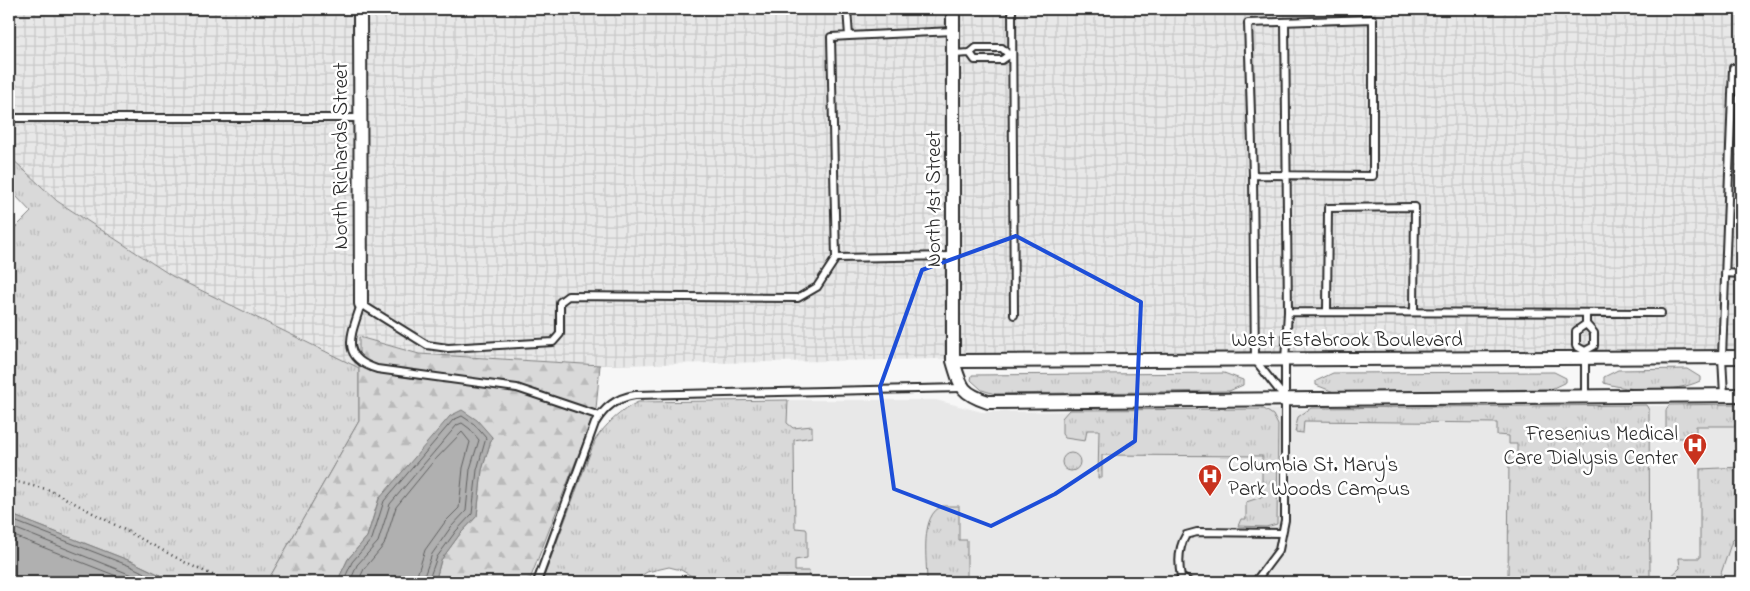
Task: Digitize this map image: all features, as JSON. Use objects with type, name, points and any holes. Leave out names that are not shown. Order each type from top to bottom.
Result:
[{"type":"street","name":"North Richards Street","points":[[360,9],[360,304]]},
{"type":"street","name":"North 1st Street","points":[[953,9],[954,361],[962,388]]},
{"type":"street","name":"West Estabrook Boulevard","points":[[954,361],[1285,360],[1585,355],[1741,357]]},
{"type":"street","points":[[962,388],[972,397],[988,402],[1741,395]]},
{"type":"lane","points":[[847,9],[849,36]]},
{"type":"lane","points":[[1012,9],[1014,315]]},
{"type":"lane","points":[[1253,174],[1373,176],[1373,19],[1248,23],[1253,174],[1255,360],[1285,398]]},
{"type":"lane","points":[[1255,582],[1279,550],[1285,520],[1285,360],[1288,312],[1285,22]]},
{"type":"lane","points":[[600,416],[517,388],[377,369],[364,365],[355,359],[352,352],[351,336],[360,304],[426,345],[448,348],[553,342],[560,334],[560,302],[568,296],[798,298],[817,287],[836,258],[831,37],[953,31]]},
{"type":"lane","points":[[954,54],[970,53],[976,48],[1002,48],[1011,55]]},
{"type":"lane","points":[[970,53],[975,60],[1002,60],[1011,55]]},
{"type":"lane","points":[[1724,395],[1722,357],[1733,68],[1741,67]]},
{"type":"lane","points":[[9,118],[360,118]]},
{"type":"lane","points":[[1327,311],[1328,208],[1415,207],[1414,312]]},
{"type":"lane","points":[[836,258],[953,256]]},
{"type":"lane","points":[[1725,273],[1741,274]]},
{"type":"lane","points":[[1288,312],[1661,313]]},
{"type":"lane","points":[[1585,355],[1594,346],[1594,333],[1586,324],[1586,313]]},
{"type":"lane","points":[[1586,324],[1576,331],[1576,346],[1585,355],[1586,396]]},
{"type":"lane","points":[[537,582],[595,423],[620,397],[635,395],[962,388]]},
{"type":"lane","points":[[1189,582],[1181,577],[1178,564],[1181,543],[1186,535],[1197,532],[1282,533]]},
{"type":"path","points":[[9,480],[50,490],[190,565],[224,580],[241,582]]},
{"type":"highlighted area","points":[[1016,236],[1141,302],[1135,441],[1055,494],[991,526],[894,489],[880,387],[922,270]]},
{"type":"shaded area","points":[[9,9],[1741,9],[1741,353],[939,359],[600,365],[419,354],[359,337],[359,368],[172,276],[57,201],[9,156]]},
{"type":"shaded area","name":"Columbia St. Mary's Park Woods Campus","points":[[770,400],[936,400],[982,412],[1741,405],[1741,582],[773,582]]},
{"type":"green space","points":[[9,156],[57,201],[172,276],[359,368],[359,421],[267,582],[175,582],[133,562],[9,514],[9,234],[31,212],[15,195],[9,200]]},
{"type":"green space","points":[[359,337],[419,354],[600,365],[596,409],[529,582],[431,582],[436,579],[441,560],[460,534],[477,516],[482,470],[492,437],[379,498],[367,537],[348,559],[337,582],[267,582],[359,421]]},
{"type":"green space","points":[[1687,369],[1700,377],[1700,381],[1678,388],[1652,390],[1626,388],[1604,383],[1604,377],[1618,370]]},
{"type":"green space","points":[[1554,372],[1566,378],[1566,382],[1551,389],[1334,392],[1316,385],[1316,381],[1333,373]]},
{"type":"green space","points":[[1224,373],[1243,380],[1243,385],[1229,391],[995,394],[982,390],[971,380],[972,375]]},
{"type":"green space","points":[[788,400],[787,423],[793,428],[812,426],[812,437],[794,440],[795,528],[806,529],[807,531],[807,558],[795,560],[795,571],[809,571],[811,582],[702,582],[681,570],[669,567],[647,572],[632,582],[542,582],[595,440],[609,423],[632,405],[638,402]]},
{"type":"green space","points":[[1741,404],[1741,426],[1696,426],[1696,433],[1691,438],[1674,438],[1666,432],[1666,410],[1669,405]]},
{"type":"green space","points":[[1646,405],[1649,410],[1650,579],[1666,581],[1680,568],[1679,558],[1700,558],[1700,469],[1741,467],[1741,532],[1732,541],[1718,582],[1508,582],[1509,454],[1517,454],[1517,444],[1509,444],[1509,436],[1497,435],[1497,423],[1304,421],[1303,433],[1295,432],[1298,417],[1311,408]]},
{"type":"green space","points":[[1264,409],[1273,415],[1278,425],[1277,524],[1266,527],[1238,526],[1241,519],[1246,519],[1246,502],[1262,497],[1262,456],[1102,455],[1102,478],[1098,478],[1099,430],[1087,430],[1085,441],[1065,438],[1062,434],[1062,418],[1069,410]]},
{"type":"green space","points":[[1067,453],[1075,453],[1080,458],[1078,469],[1067,471],[1062,466],[1062,458]]},
{"type":"green space","points":[[943,506],[959,506],[959,540],[967,540],[967,582],[927,582],[927,528],[930,518],[935,511]]},
{"type":"water","points":[[462,410],[477,420],[492,437],[482,470],[477,516],[460,534],[441,560],[436,579],[431,582],[337,582],[348,559],[367,537],[379,499],[450,416]]},
{"type":"water","points":[[9,514],[133,562],[175,582],[9,582]]},
{"type":"place","name":"Fresenius Medical Care Dialysis Center","points":[[1695,466]]},
{"type":"place","name":"Columbia St. Mary's Park Woods Campus","points":[[1210,497]]}]
